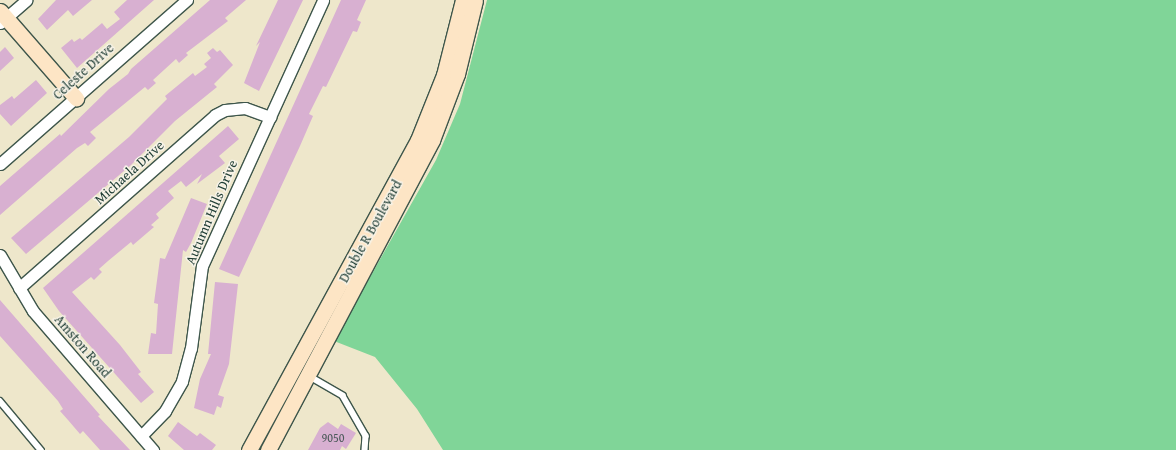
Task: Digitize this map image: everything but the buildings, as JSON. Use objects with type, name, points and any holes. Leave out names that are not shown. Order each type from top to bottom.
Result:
[{"type":"main road","name":"Double R Boulevard","points":[[249,450],[418,140],[444,75],[463,0]]},
{"type":"main road","name":"Double R Boulevard","points":[[268,450],[432,140],[457,74],[475,0]]},
{"type":"main road","points":[[2,17],[76,98]]},
{"type":"street","points":[[2,17],[26,0]]},
{"type":"street","name":"Celeste Drive","points":[[0,164],[187,0]]},
{"type":"street","name":"Autumn Hills Drive","points":[[141,436],[164,411],[182,382],[191,348],[202,266],[323,0]]},
{"type":"street","name":"Michaela Drive","points":[[19,288],[216,115],[225,110],[245,108],[270,117]]},
{"type":"street","name":"Amston Road","points":[[0,255],[33,311],[153,450]]},
{"type":"lane","points":[[308,375],[343,396],[366,436],[365,450]]},
{"type":"lane","points":[[0,401],[41,450]]},
{"type":"green space","points":[[487,0],[1176,0],[1176,450],[443,450],[417,409],[375,357],[334,341],[436,160],[460,104]]}]
